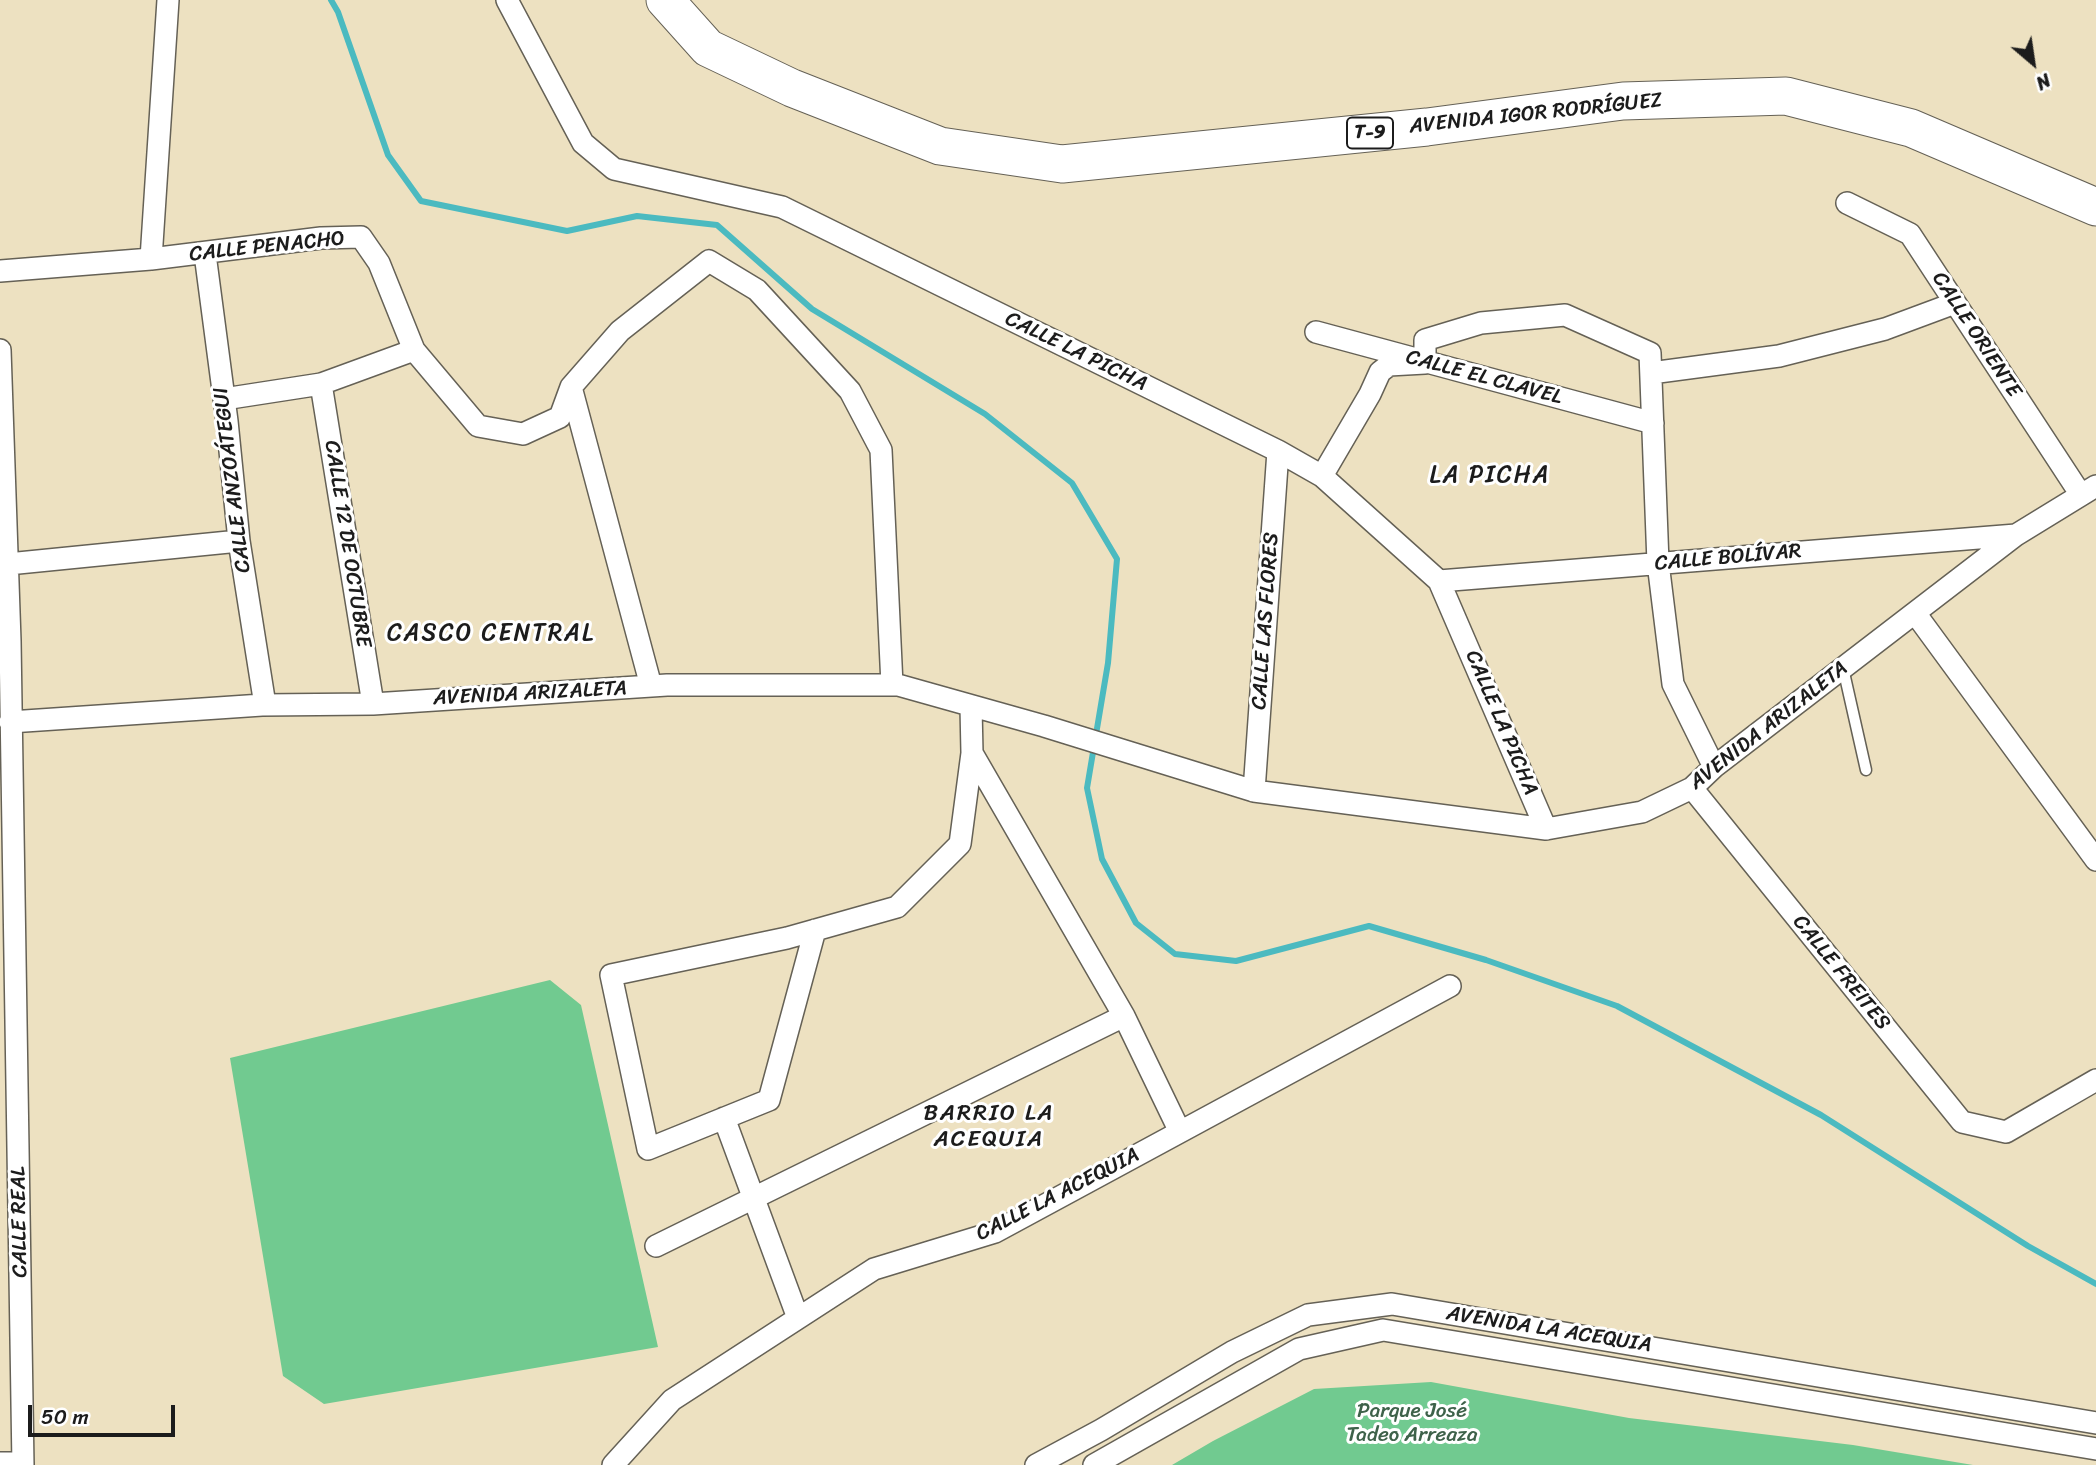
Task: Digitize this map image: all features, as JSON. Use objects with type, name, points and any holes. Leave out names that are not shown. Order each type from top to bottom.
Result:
[{"type":"highway","name":"AVENIDA IGOR RODRÍGUEZ","points":[[665,0],[708,48],[792,88],[940,146],[1062,164],[1427,127],[1623,100],[1786,96],[1910,128],[2096,207]]},
{"type":"street","points":[[151,259],[168,0]]},
{"type":"street","name":"CALLE LA PICHA","points":[[507,0],[583,143],[614,169],[782,206],[1278,451],[1322,476],[1439,581],[1546,829]]},
{"type":"street","name":"CALLE ORIENTE","points":[[1847,204],[1910,234],[1955,303],[2089,490]]},
{"type":"street","name":"CALLE PENACHO","points":[[0,271],[205,254],[321,238],[361,237],[379,263],[414,350],[478,426],[523,434],[560,416],[571,387],[620,331],[709,261],[757,290],[850,391],[881,450],[892,685]]},
{"type":"street","name":"CALLE ANZOÁTEGUI","points":[[205,254],[239,541],[265,705]]},
{"type":"street","points":[[1651,373],[1779,356],[1885,330],[1955,303]]},
{"type":"street","points":[[1322,476],[1380,372],[1390,365],[1425,363],[1425,340],[1481,323],[1565,315],[1650,354],[1658,563],[1672,684],[1714,767]]},
{"type":"street","name":"CALLE EL CLAVEL","points":[[1316,332],[1653,423]]},
{"type":"street","name":"CALLE REAL","points":[[0,350],[8,564],[8,939],[23,1464]]},
{"type":"street","points":[[224,399],[321,384],[414,350]]},
{"type":"street","name":"CALLE 12 DE OCTUBRE","points":[[321,384],[373,704]]},
{"type":"street","points":[[571,387],[651,687]]},
{"type":"street","name":"CALLE LAS FLORES","points":[[1254,791],[1278,451]]},
{"type":"street","name":"AVENIDA ARIZALETA","points":[[10,722],[265,705],[373,704],[651,687],[892,685],[1044,726],[1254,791],[1546,829],[1642,812],[1692,788],[1714,767],[2016,534],[2089,490]]},
{"type":"street","name":"CALLE BOLÍVAR","points":[[1439,581],[2016,534]]},
{"type":"street","points":[[8,564],[239,541]]},
{"type":"street","points":[[1915,613],[2096,860]]},
{"type":"street","points":[[815,930],[769,1100],[648,1149],[611,975],[815,930],[897,907],[960,844],[972,753],[971,707]]},
{"type":"street","points":[[972,753],[1124,1016],[1180,1132]]},
{"type":"street","name":"CALLE FREITES","points":[[1692,788],[1962,1122],[2006,1132],[2096,1080]]},
{"type":"street","name":"CALLE LA ACEQUIA","points":[[613,1465],[672,1399],[874,1269],[995,1232],[1450,986]]},
{"type":"street","points":[[656,1246],[1124,1016]]},
{"type":"street","points":[[724,1118],[798,1318]]},
{"type":"street","name":"AVENIDA LA ACEQUIA","points":[[1036,1465],[1101,1430],[1232,1352],[1308,1315],[1392,1304],[2096,1423]]},
{"type":"street","name":"AVENIDA LA ACEQUIA","points":[[1094,1465],[1299,1349],[1383,1330],[2096,1449]]},
{"type":"street","points":[[0,1464],[23,1464]]},
{"type":"lane","points":[[1843,668],[1866,770]]},
{"type":"green space","points":[[550,980],[581,1005],[658,1347],[324,1404],[283,1376],[230,1058]]},
{"type":"green space","name":"Parque José Tadeo Arreaza","points":[[1431,1382],[1629,1418],[1853,1445],[1973,1465],[1172,1465],[1314,1389]]},
{"type":"waterway","points":[[331,0],[338,12],[388,155],[421,201],[567,231],[637,216],[717,225],[812,309],[985,414],[1072,483],[1117,559],[1108,663],[1087,788],[1102,859],[1136,923],[1175,954],[1236,961],[1369,926],[1486,960],[1617,1006],[1821,1115],[2028,1246],[2096,1284]]},
{"type":"district","name":"LA PICHA","points":[[1490,476]]},
{"type":"district","name":"CASCO CENTRAL","points":[[491,634]]},
{"type":"district","name":"BARRIO LA ACEQUIA","points":[[989,1127]]}]
